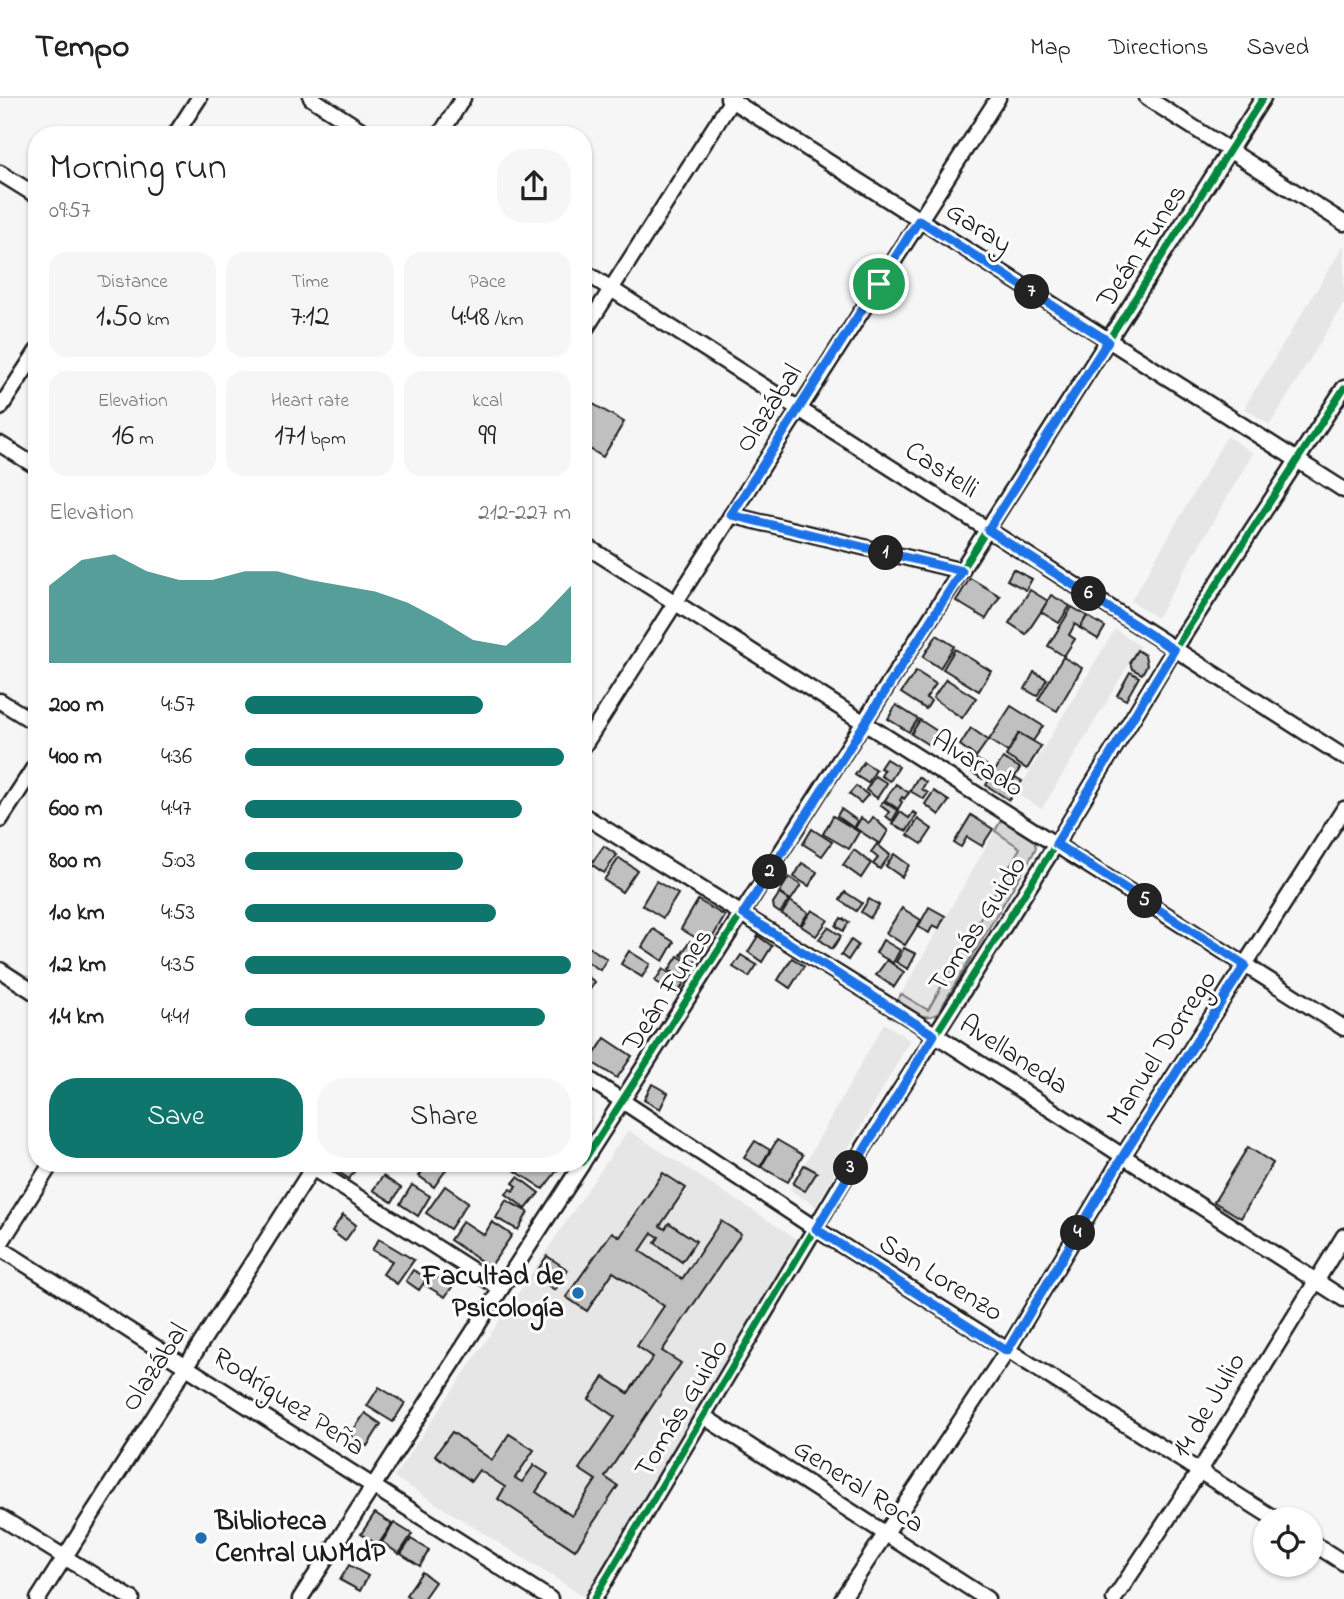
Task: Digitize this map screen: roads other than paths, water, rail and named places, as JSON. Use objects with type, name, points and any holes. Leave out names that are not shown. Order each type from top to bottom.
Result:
[{"type":"street","points":[[181,126],[199,98]]},
{"type":"street","points":[[311,98],[355,126]]},
{"type":"street","points":[[446,126],[463,98]]},
{"type":"street","name":"Olazábal","points":[[592,733],[998,98]]},
{"type":"street","points":[[1147,98],[1344,223]]},
{"type":"street","name":"Deán Funes","points":[[592,1148],[1263,98]]},
{"type":"street","points":[[592,319],[731,99]]},
{"type":"street","name":"Garay","points":[[731,99],[1344,491]]},
{"type":"street","points":[[0,173],[28,190]]},
{"type":"street","name":"Castelli","points":[[592,277],[1344,757]]},
{"type":"street","points":[[0,408],[28,365]]},
{"type":"street","name":"Tomás Guido","points":[[594,1599],[934,1035],[1056,844],[1174,650],[1344,388]]},
{"type":"street","points":[[0,444],[28,461]]},
{"type":"street","points":[[731,515],[962,571]]},
{"type":"street","name":"Alvarado","points":[[592,550],[1344,1028]]},
{"type":"street","points":[[0,701],[28,718]]},
{"type":"street","points":[[0,820],[28,777]]},
{"type":"street","name":"Manuel Dorrego","points":[[842,1599],[1007,1351],[1123,1156],[1344,808]]},
{"type":"street","name":"Avellaneda","points":[[592,820],[934,1035],[1344,1299]]},
{"type":"street","points":[[0,970],[28,987]]},
{"type":"street","name":"San Lorenzo","points":[[592,1081],[816,1229],[1256,1507]]},
{"type":"street","points":[[0,1246],[46,1172]]},
{"type":"street","name":"Olazábal","points":[[38,1599],[307,1172]]},
{"type":"street","points":[[322,1172],[500,1288]]},
{"type":"street","name":"Deán Funes","points":[[300,1599],[576,1172]]},
{"type":"street","name":"14 de Julio","points":[[1114,1599],[1199,1472],[1344,1236]]},
{"type":"street","name":"Rodríguez Peña","points":[[0,1246],[550,1599]]},
{"type":"street","name":"General Roca","points":[[703,1416],[987,1599]]},
{"type":"street","points":[[0,1517],[132,1599]]},
{"type":"street","points":[[1323,1550],[1344,1563]]},
{"type":"place","name":"Facultad de Psicología","points":[[578,1293]]},
{"type":"place","name":"Biblioteca Central UNMdP","points":[[201,1538]]}]
